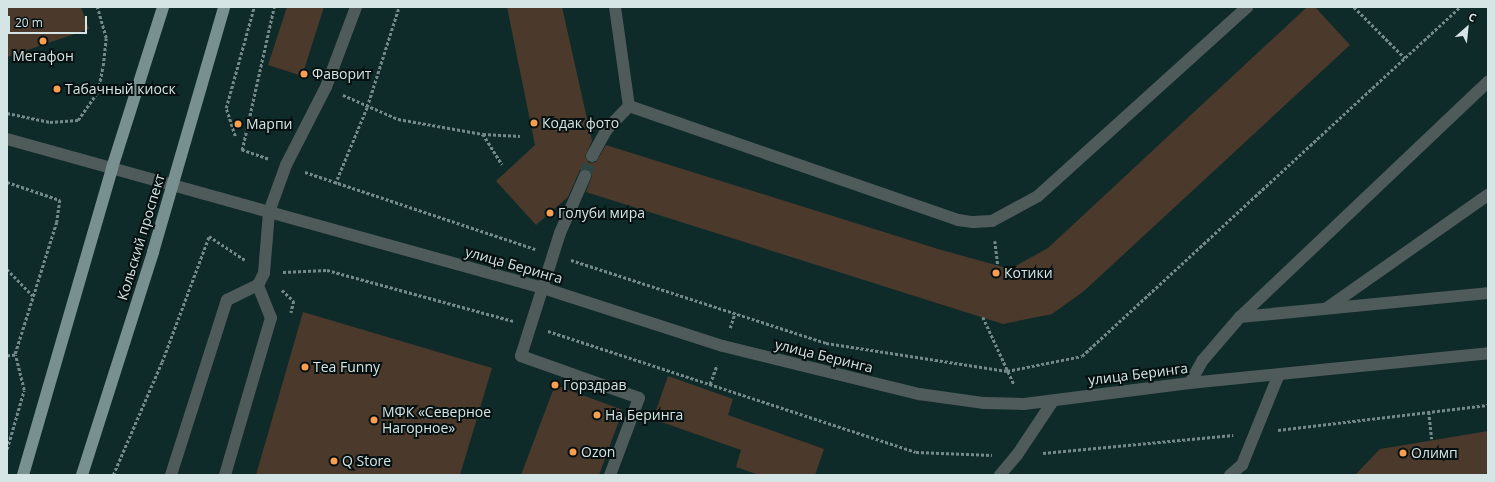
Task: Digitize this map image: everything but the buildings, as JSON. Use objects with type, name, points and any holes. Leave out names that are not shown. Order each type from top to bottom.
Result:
[{"type":"main road","points":[[23,475],[112,168],[163,7]]},
{"type":"main road","name":"Кольский проспект","points":[[82,475],[172,185],[224,7]]},
{"type":"street","points":[[172,475],[227,300],[258,285],[264,273],[269,212],[286,165],[326,87],[356,7]]},
{"type":"street","points":[[615,7],[629,106]]},
{"type":"street","points":[[629,106],[958,220],[992,221],[1038,196],[1247,7]]},
{"type":"street","points":[[1190,383],[1203,360],[1240,317],[1488,82]]},
{"type":"street","points":[[592,156],[607,128],[629,106]]},
{"type":"street","name":"улица Беринга","points":[[7,139],[543,288],[723,346],[920,394],[984,403],[1024,404],[1190,383],[1488,353]]},
{"type":"street","points":[[585,176],[554,255],[521,356],[639,398],[610,475]]},
{"type":"street","points":[[1326,309],[1488,195]]},
{"type":"street","points":[[225,475],[271,318],[258,285]]},
{"type":"street","points":[[1240,317],[1488,292]]},
{"type":"street","points":[[1230,475],[1242,464],[1278,374]]},
{"type":"street","points":[[1000,475],[1017,455],[1053,401]]},
{"type":"path","points":[[7,113],[50,122],[78,120],[98,91],[103,66],[106,38],[97,7]]},
{"type":"path","points":[[235,136],[226,108],[254,7]]},
{"type":"path","points":[[274,7],[242,150],[335,184],[826,343],[1007,372],[1082,356],[1460,7]]},
{"type":"path","points":[[335,184],[367,108],[399,7]]},
{"type":"path","points":[[1354,7],[1405,58]]},
{"type":"path","points":[[326,87],[367,108],[398,119],[483,134],[520,136]]},
{"type":"path","points":[[483,134],[502,166]]},
{"type":"path","points":[[7,182],[60,200],[57,222],[15,355],[24,390],[7,449]]},
{"type":"path","points":[[992,221],[998,266]]},
{"type":"path","points":[[113,475],[162,362],[209,236]]},
{"type":"path","points":[[7,268],[33,296]]},
{"type":"path","points":[[264,273],[327,270],[530,326],[916,452],[1017,455],[1255,433],[1488,405]]},
{"type":"path","points":[[7,356],[15,355]]},
{"type":"path","points":[[1430,412],[1432,439]]},
{"type":"tunnel","points":[[585,176],[592,156]]},
{"type":"place","name":"Мегафон","points":[[43,41]]},
{"type":"place","name":"Фаворит","points":[[304,74]]},
{"type":"place","name":"Табачный киоск","points":[[57,89]]},
{"type":"place","name":"Кодак фото","points":[[534,123]]},
{"type":"place","name":"Марпи","points":[[238,124]]},
{"type":"place","name":"Голуби мира","points":[[550,213]]},
{"type":"place","name":"Котики","points":[[996,273]]},
{"type":"place","name":"Tea Funny","points":[[305,367]]},
{"type":"place","name":"Горздрав","points":[[555,385]]},
{"type":"place","name":"На Беринга","points":[[597,415]]},
{"type":"place","name":"МФК «Северное Нагорное»","points":[[374,420]]},
{"type":"place","name":"Ozon","points":[[573,452]]},
{"type":"place","name":"Олимп","points":[[1403,453]]},
{"type":"place","name":"Q Store","points":[[334,461]]}]
